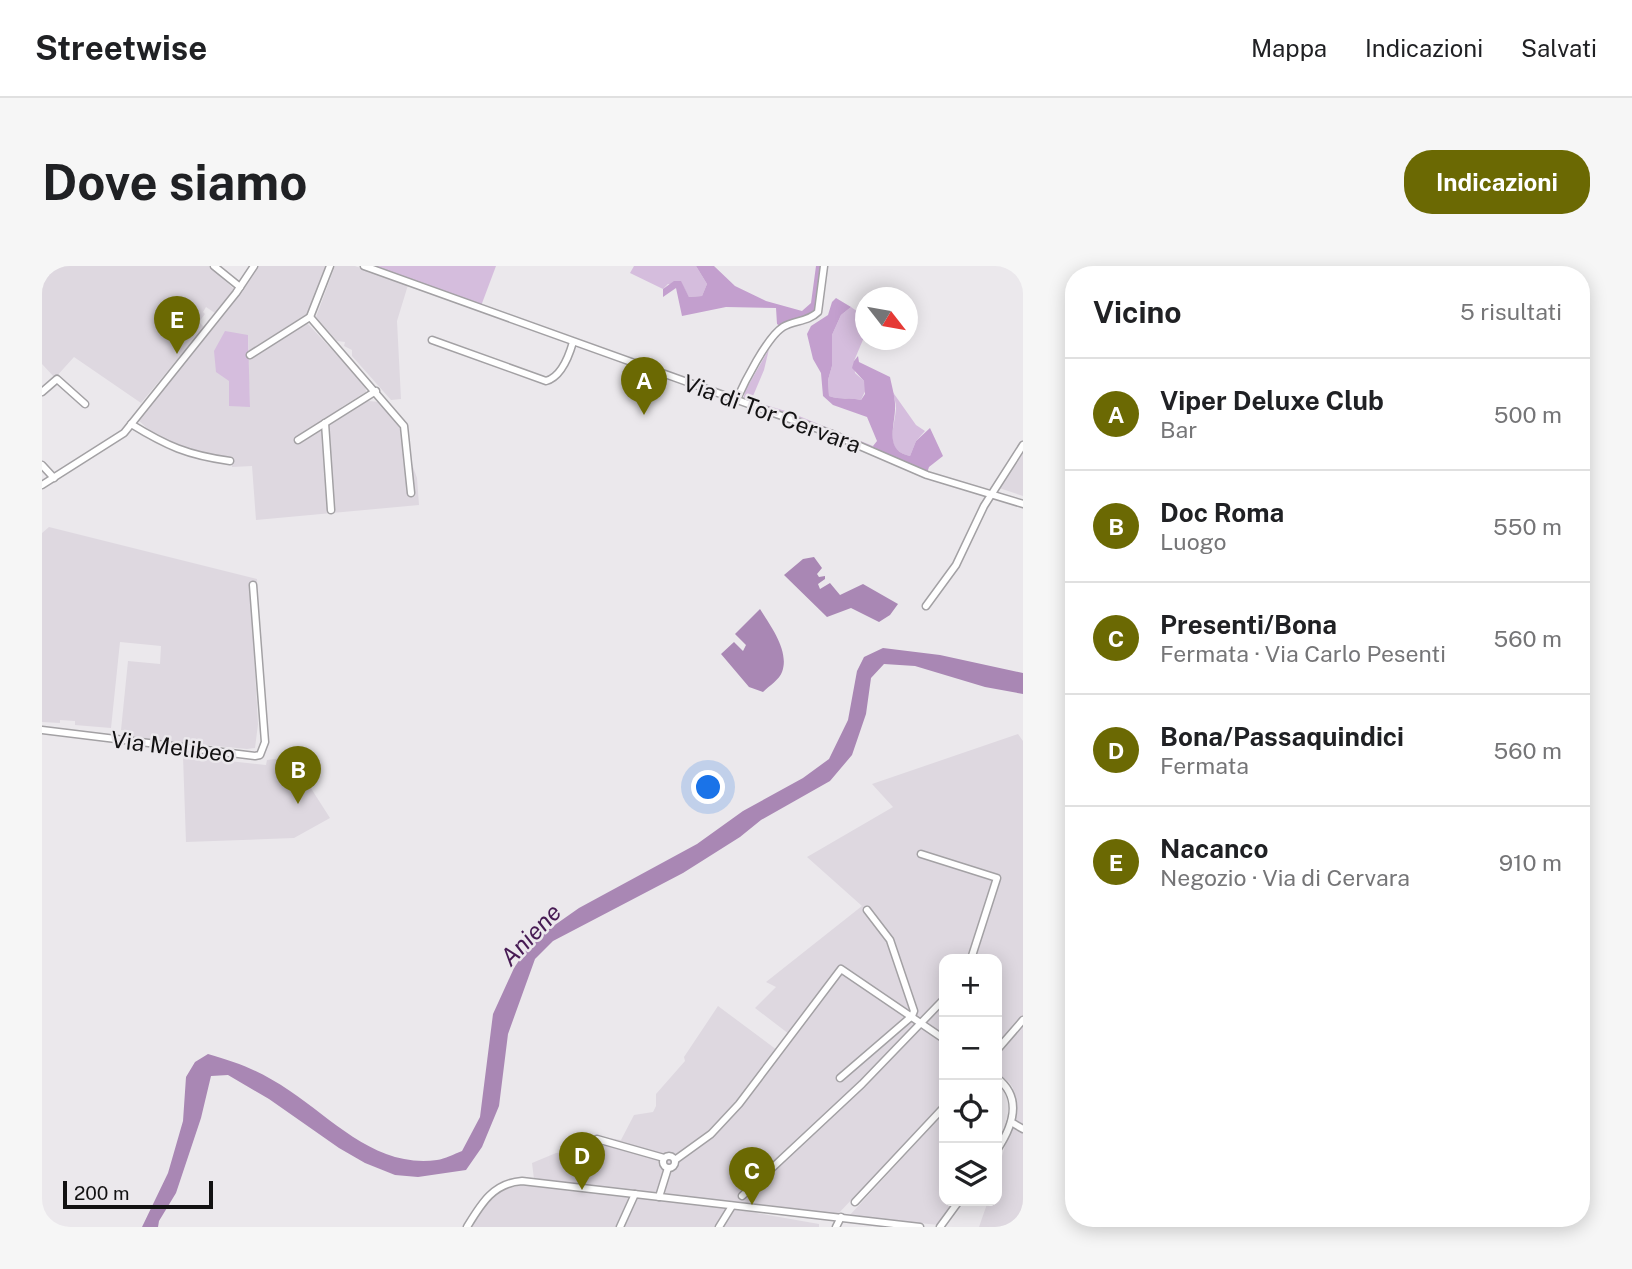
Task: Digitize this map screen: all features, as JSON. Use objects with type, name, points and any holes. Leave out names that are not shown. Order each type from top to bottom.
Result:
[{"type":"street","points":[[214,266],[240,287]]},
{"type":"street","points":[[42,485],[115,440],[131,425],[254,266]]},
{"type":"street","points":[[250,355],[310,317],[330,266]]},
{"type":"street","name":"Via di Tor Cervara","points":[[364,266],[832,434],[927,475],[1023,504]]},
{"type":"street","points":[[736,401],[754,366],[776,334],[783,327],[812,317],[818,312],[824,266]]},
{"type":"street","points":[[310,317],[404,426],[411,493]]},
{"type":"street","points":[[432,340],[546,381],[557,375],[573,342]]},
{"type":"street","points":[[42,392],[57,379],[85,404]]},
{"type":"street","points":[[298,440],[376,391]]},
{"type":"street","points":[[325,423],[331,510]]},
{"type":"street","points":[[131,425],[178,450],[199,457],[230,461]]},
{"type":"street","points":[[926,606],[956,565],[991,494],[1023,445]]},
{"type":"street","points":[[42,465],[54,478]]},
{"type":"street","name":"Via Melibeo","points":[[42,730],[255,757],[260,755],[265,742],[253,585]]},
{"type":"street","points":[[921,853],[998,878],[973,954]]},
{"type":"street","points":[[840,1078],[912,1016],[914,1007],[890,940],[867,910]]},
{"type":"street","points":[[659,1197],[668,1168],[673,1166],[674,1160],[711,1134],[739,1104],[841,969],[939,1035]]},
{"type":"street","points":[[742,1196],[862,1084],[939,1005]]},
{"type":"street","points":[[1002,1044],[1023,1020]]},
{"type":"street","points":[[999,1080],[1012,1095],[1013,1108],[1011,1122],[1000,1143]]},
{"type":"street","points":[[855,1202],[939,1112]]},
{"type":"street","points":[[1011,1122],[1023,1129]]},
{"type":"street","points":[[597,1139],[664,1158],[671,1156],[674,1160]]},
{"type":"street","points":[[664,1158],[664,1165],[668,1168]]},
{"type":"street","points":[[467,1227],[489,1194],[501,1186],[516,1182],[920,1227]]},
{"type":"street","points":[[620,1227],[635,1194]]},
{"type":"street","points":[[719,1227],[732,1206]]},
{"type":"street","points":[[940,1227],[955,1206]]},
{"type":"street","points":[[836,1227],[841,1217]]},
{"type":"shaded area","points":[[42,266],[209,266],[235,290],[215,313],[206,307],[199,322],[204,327],[141,403],[74,357],[55,378],[42,364]]},
{"type":"shaded area","points":[[258,266],[327,266],[307,314],[249,351],[248,335],[229,381],[250,407],[248,360],[308,324],[365,385],[366,392],[340,408],[369,401],[379,402],[397,421],[417,478],[419,505],[256,520],[252,466],[232,467],[231,457],[199,454],[159,439],[138,420],[228,310]]},
{"type":"shaded area","points":[[335,266],[355,266],[408,285],[397,321],[401,399],[391,400],[352,356],[352,350],[344,346],[345,342],[337,341],[316,317]]},
{"type":"shaded area","points":[[371,266],[496,266],[481,306]]},
{"type":"shaded area","points":[[634,266],[696,266],[707,284],[702,296],[689,297],[684,288],[668,284],[663,289],[630,273]]},
{"type":"shaded area","points":[[696,266],[714,266],[735,286],[766,301],[802,311],[811,303],[816,266],[821,266],[815,309],[810,314],[780,326],[777,324],[776,308],[726,307],[682,316],[676,288],[663,297],[663,289],[674,281],[681,281],[689,297],[702,296],[707,284]]},
{"type":"shaded area","points":[[836,298],[851,307],[841,315],[832,335],[829,396],[861,400],[865,394],[864,381],[852,368],[858,356],[859,362],[890,377],[895,406],[893,438],[897,449],[910,456],[916,441],[930,428],[943,456],[929,467],[927,473],[874,450],[873,446],[877,441],[867,417],[833,405],[823,396],[821,373],[813,359],[807,334],[811,326],[828,315]]},
{"type":"shaded area","points":[[851,307],[855,310],[855,350],[859,350],[854,361],[855,373],[867,387],[861,400],[829,396],[832,335],[841,315]]},
{"type":"shaded area","points":[[225,331],[248,335],[250,407],[229,406],[229,381],[216,372],[214,351]]},
{"type":"shaded area","points":[[769,349],[753,396],[762,404],[873,446],[874,450],[743,400],[745,391]]},
{"type":"shaded area","points":[[892,391],[916,425],[925,431],[916,441],[910,456],[896,449],[893,443],[896,408]]},
{"type":"shaded area","points":[[1023,452],[1023,496],[999,488]]},
{"type":"shaded area","points":[[49,527],[257,579],[258,617],[252,618],[258,724],[255,748],[133,738],[133,732],[121,730],[128,661],[160,664],[161,646],[120,642],[111,728],[75,725],[75,721],[42,722],[42,533]]},
{"type":"shaded area","points":[[814,557],[822,568],[817,574],[819,577],[825,576],[818,584],[820,589],[830,583],[840,595],[863,584],[898,604],[890,615],[879,622],[851,608],[827,617],[784,575],[803,559]]},
{"type":"shaded area","points":[[760,609],[778,639],[784,664],[779,677],[763,692],[749,687],[721,654],[734,642],[743,651],[746,645],[735,634]]},
{"type":"shaded area","points":[[883,648],[940,655],[1023,673],[1023,694],[985,687],[915,666],[884,664],[871,678],[866,714],[852,755],[830,781],[761,820],[740,837],[683,873],[553,941],[535,959],[508,1034],[499,1106],[482,1147],[466,1170],[418,1177],[395,1175],[365,1163],[339,1148],[269,1099],[228,1075],[211,1076],[201,1118],[176,1193],[158,1227],[142,1227],[168,1173],[183,1121],[186,1077],[195,1062],[208,1054],[270,1078],[341,1129],[376,1150],[415,1161],[440,1159],[462,1151],[480,1117],[493,1014],[514,968],[532,941],[579,908],[697,844],[743,811],[803,778],[829,759],[848,720],[857,671],[864,657]]},
{"type":"shaded area","points":[[1018,734],[1023,741],[1023,1016],[1002,1040],[1002,954],[939,954],[939,1032],[840,965],[789,1034],[755,1008],[776,987],[766,982],[862,906],[807,857],[893,807],[872,784]]},
{"type":"shaded area","points":[[183,756],[266,765],[267,760],[291,757],[330,818],[294,838],[186,842]]},
{"type":"shaded area","points":[[842,972],[939,1039],[939,1107],[837,1215],[534,1179],[532,1163],[556,1153],[566,1152],[596,1136],[621,1140],[634,1115],[653,1112],[656,1094],[685,1061],[684,1057],[718,1006],[777,1050],[716,1126],[676,1156],[677,1163],[716,1133],[738,1110]]},
{"type":"shaded area","points":[[1023,1022],[1023,1227],[979,1227],[986,1206],[1002,1206],[1002,1156],[1016,1111],[1013,1088],[1002,1077],[1002,1047]]},
{"type":"shaded area","points":[[939,1118],[939,1206],[953,1206],[939,1225],[849,1216]]},
{"type":"shaded area","points":[[524,1184],[728,1207],[715,1227],[472,1227],[487,1200],[497,1192]]},
{"type":"shaded area","points":[[734,1209],[819,1224],[819,1227],[723,1227]]},
{"type":"place","name":"Nacanco","points":[[177,354]]},
{"type":"place","name":"Viper Deluxe Club","points":[[644,415]]},
{"type":"place","name":"Doc Roma","points":[[298,804]]},
{"type":"place","name":"Bona/Passaquindici","points":[[582,1190]]},
{"type":"place","name":"Presenti/Bona","points":[[752,1205]]},
{"type":"water label","name":"Aniene","points":[[531,935]]}]
